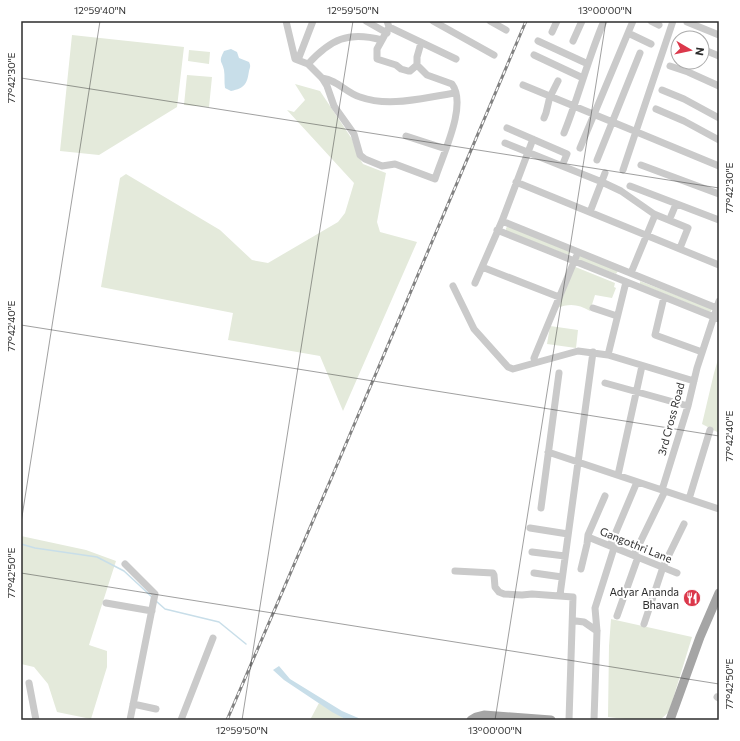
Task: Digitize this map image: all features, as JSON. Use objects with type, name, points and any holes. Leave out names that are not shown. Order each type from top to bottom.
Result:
[{"type":"main road","points":[[670,720],[700,637],[719,593]]},
{"type":"main road","points":[[471,720],[480,716],[488,718],[551,720]]},
{"type":"street","points":[[286,21],[295,59],[308,64],[322,78],[327,86],[334,106],[354,134],[360,155],[365,160],[382,166],[395,164],[435,179],[457,114],[456,93],[452,84],[427,75],[417,65],[417,57],[421,43]]},
{"type":"street","points":[[298,60],[313,21]]},
{"type":"street","points":[[366,21],[387,27],[456,59]]},
{"type":"street","points":[[433,21],[494,55]]},
{"type":"street","points":[[490,21],[506,30]]},
{"type":"street","points":[[552,32],[557,21]]},
{"type":"street","points":[[573,41],[582,21]]},
{"type":"street","points":[[564,133],[584,78],[592,49],[604,21]]},
{"type":"street","points":[[580,148],[633,21]]},
{"type":"street","points":[[651,21],[659,24]]},
{"type":"street","points":[[623,170],[673,21]]},
{"type":"street","points":[[687,22],[719,35]]},
{"type":"street","points":[[387,27],[377,49],[377,59],[396,65],[401,69],[408,71],[417,65]]},
{"type":"street","points":[[628,33],[650,44]]},
{"type":"street","points":[[308,64],[325,48],[346,37],[371,37],[382,40]]},
{"type":"street","points":[[538,41],[588,64]]},
{"type":"street","points":[[597,160],[640,53]]},
{"type":"street","points":[[534,55],[584,78]]},
{"type":"street","points":[[682,70],[719,86]]},
{"type":"street","points":[[322,78],[334,81],[356,96],[386,102],[456,93]]},
{"type":"street","points":[[544,118],[550,96],[558,81]]},
{"type":"street","points":[[523,85],[719,166]]},
{"type":"street","points":[[662,90],[684,99],[719,118]]},
{"type":"street","points":[[656,109],[684,121],[719,140]]},
{"type":"street","points":[[507,128],[567,154],[562,166]]},
{"type":"street","points":[[406,136],[446,149]]},
{"type":"street","points":[[475,283],[498,230],[533,139]]},
{"type":"street","points":[[505,143],[602,182],[621,191],[647,211],[688,228],[680,248]]},
{"type":"street","points":[[641,165],[719,194]]},
{"type":"street","points":[[590,212],[606,173]]},
{"type":"street","points":[[516,182],[719,265]]},
{"type":"street","points":[[630,186],[719,220]]},
{"type":"street","points":[[671,216],[676,204]]},
{"type":"street","points":[[608,355],[624,281],[632,273],[655,215]]},
{"type":"street","points":[[502,220],[718,306],[717,318],[702,352],[694,381]]},
{"type":"street","points":[[498,230],[717,318]]},
{"type":"street","points":[[534,358],[578,251]]},
{"type":"street","points":[[482,267],[559,297]]},
{"type":"street","points":[[632,273],[634,285]]},
{"type":"street","name":"3rd Cross Road","points":[[453,286],[474,328],[508,367],[513,369],[578,351],[608,355],[694,381],[664,491],[636,556],[617,616]]},
{"type":"street","points":[[664,297],[655,335],[702,352]]},
{"type":"street","points":[[593,308],[617,316]]},
{"type":"street","points":[[560,596],[593,352]]},
{"type":"street","points":[[618,475],[642,366]]},
{"type":"street","points":[[541,508],[559,373]]},
{"type":"street","points":[[604,383],[688,406]]},
{"type":"street","points":[[689,499],[710,430]]},
{"type":"street","points":[[548,452],[719,509]]},
{"type":"street","points":[[594,720],[597,631],[596,608],[612,547],[637,482]]},
{"type":"street","name":"Gangothri Lane","points":[[581,569],[588,537],[605,496]]},
{"type":"street","points":[[644,624],[663,567],[684,524]]},
{"type":"street","points":[[530,528],[568,534]]},
{"type":"street","name":"Gangothri Lane","points":[[588,537],[677,572]]},
{"type":"street","points":[[532,552],[565,556]]},
{"type":"street","points":[[125,564],[155,594],[130,720]]},
{"type":"street","points":[[454,571],[493,573],[496,590],[504,594],[573,597],[569,720]]},
{"type":"street","points":[[534,573],[562,577]]},
{"type":"street","points":[[106,603],[152,611]]},
{"type":"street","points":[[576,621],[584,622],[597,631]]},
{"type":"street","points":[[181,720],[213,638]]},
{"type":"street","points":[[29,683],[36,720]]},
{"type":"street","points":[[133,704],[156,709]]},
{"type":"green space","points":[[72,35],[184,47],[177,107],[99,155],[60,151]]},
{"type":"green space","points":[[189,50],[210,52],[209,64],[188,61]]},
{"type":"green space","points":[[187,75],[212,77],[209,107],[184,105]]},
{"type":"green space","points":[[295,84],[320,91],[352,139],[357,154],[363,164],[386,173],[377,222],[380,232],[417,242],[343,411],[320,356],[228,340],[233,313],[101,287],[120,178],[126,174],[220,230],[252,260],[268,263],[338,222],[345,213],[354,183],[287,110],[294,112],[305,100]]},
{"type":"green space","points":[[508,226],[570,252],[568,255],[506,231]]},
{"type":"green space","points":[[579,255],[618,271],[616,274],[578,260]]},
{"type":"green space","points":[[573,266],[615,283],[614,287],[616,288],[612,298],[595,295],[590,311],[574,305],[566,305],[557,308]]},
{"type":"green space","points":[[640,281],[712,309],[710,312],[640,284]]},
{"type":"green space","points":[[550,326],[578,330],[576,348],[547,344]]},
{"type":"green space","points":[[719,356],[719,433],[702,424]]},
{"type":"green space","points":[[21,536],[86,550],[116,561],[89,645],[107,651],[107,667],[91,719],[57,712],[48,684],[34,667],[21,664]]},
{"type":"green space","points":[[611,619],[692,637],[669,712],[661,719],[634,720],[608,717]]},
{"type":"green space","points":[[319,703],[347,720],[310,720]]},
{"type":"water","points":[[231,49],[237,52],[239,58],[249,62],[250,66],[244,85],[231,91],[225,88],[224,70],[221,60],[224,51]]},
{"type":"water","points":[[279,666],[290,679],[342,711],[363,720],[347,720],[332,712],[284,680],[273,670]]},
{"type":"waterway","points":[[21,544],[35,548],[97,557],[124,571],[152,597]]},
{"type":"waterway","points":[[156,601],[165,609],[219,622],[246,644]]},
{"type":"railway","points":[[227,720],[526,21]]},
{"type":"place","name":"Adyar Ananda Bhavan","points":[[692,598]]}]
